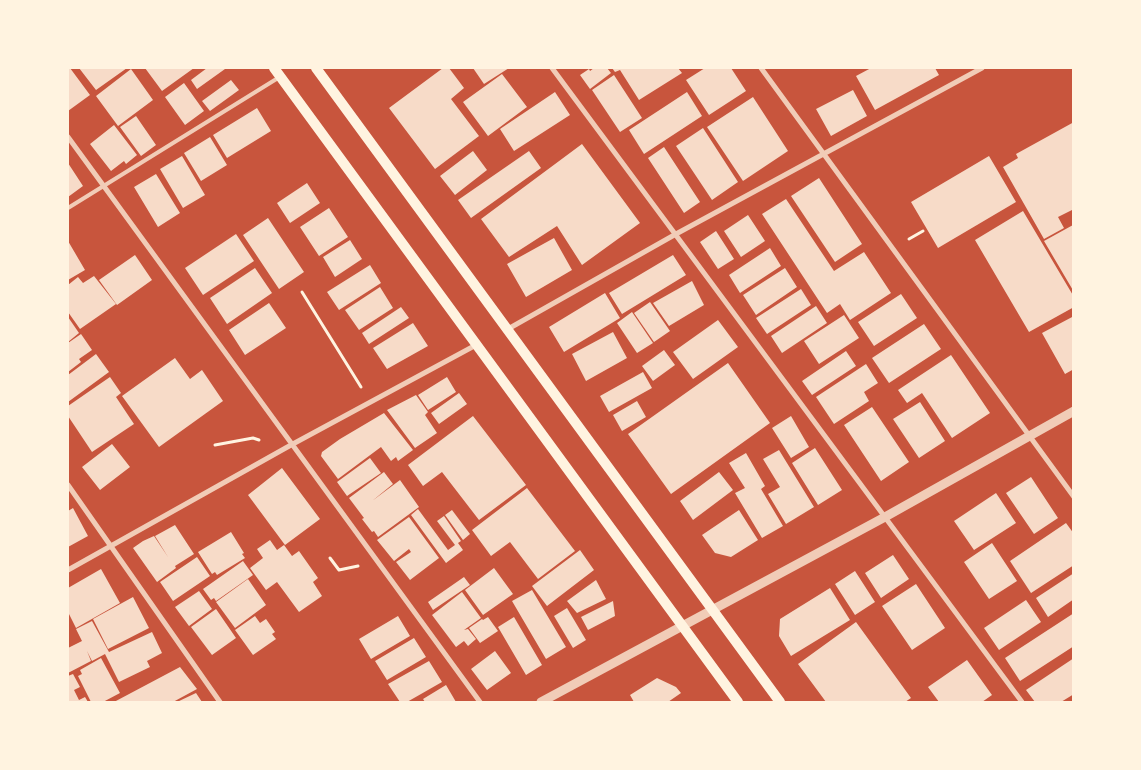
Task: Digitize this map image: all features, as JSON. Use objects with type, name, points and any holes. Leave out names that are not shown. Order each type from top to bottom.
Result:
[{"type":"main road","points":[[316,68],[780,702]]},
{"type":"main road","points":[[277,72],[738,702]]},
{"type":"street","points":[[552,68],[1022,702]]},
{"type":"street","points":[[761,68],[1074,497]]},
{"type":"street","points":[[508,329],[676,234],[982,68]]},
{"type":"street","points":[[68,137],[480,702]]},
{"type":"street","points":[[68,570],[291,445],[477,345]]},
{"type":"street","points":[[541,702],[885,517],[1074,411]]},
{"type":"street","points":[[68,485],[220,702]]},
{"type":"lane","points":[[68,208],[277,72]]},
{"type":"path","points":[[302,292],[371,402]]},
{"type":"path","points":[[214,444],[253,438],[263,442],[272,456]]},
{"type":"path","points":[[330,558],[339,570],[364,564],[375,559]]},
{"type":"building","points":[[68,68],[70,68],[90,95],[68,111]]},
{"type":"building","points":[[79,68],[127,68],[96,90]]},
{"type":"building","points":[[145,68],[194,68],[162,91]]},
{"type":"building","points":[[207,68],[225,69],[197,89],[191,80]]},
{"type":"building","points":[[443,68],[449,68],[464,88],[451,99],[479,136],[435,169],[389,108]]},
{"type":"building","points":[[473,68],[509,68],[484,84]]},
{"type":"building","points":[[594,68],[607,68],[611,73],[590,89],[580,75]]},
{"type":"building","points":[[612,68],[678,68],[682,73],[639,100],[620,70],[615,72]]},
{"type":"building","points":[[705,68],[731,68],[746,91],[709,115],[686,80]]},
{"type":"building","points":[[871,68],[935,68],[939,75],[875,110],[856,76]]},
{"type":"building","points":[[131,69],[153,100],[118,126],[96,96]]},
{"type":"building","points":[[502,74],[527,107],[488,136],[463,102]]},
{"type":"building","points":[[614,75],[642,118],[620,132],[592,90]]},
{"type":"building","points":[[231,80],[239,90],[210,111],[202,101]]},
{"type":"building","points":[[184,83],[204,111],[185,125],[165,97]]},
{"type":"building","points":[[853,90],[867,116],[831,136],[816,109]]},
{"type":"building","points":[[555,92],[570,115],[514,151],[500,129]]},
{"type":"building","points":[[687,92],[702,116],[644,154],[629,130]]},
{"type":"building","points":[[753,97],[788,151],[743,181],[707,127]]},
{"type":"building","points":[[257,108],[271,131],[227,158],[213,135]]},
{"type":"building","points":[[136,116],[156,145],[141,156],[120,127]]},
{"type":"building","points":[[1074,122],[1074,209],[1058,217],[1064,228],[1044,239],[1003,167],[1018,158],[1016,154]]},
{"type":"building","points":[[114,125],[137,155],[126,164],[124,161],[111,171],[90,144]]},
{"type":"building","points":[[703,128],[738,182],[712,200],[676,146]]},
{"type":"building","points":[[210,137],[227,165],[201,181],[184,153]]},
{"type":"building","points":[[582,144],[640,223],[582,265],[557,226],[509,257],[481,219]]},
{"type":"building","points":[[664,147],[700,202],[684,213],[648,158]]},
{"type":"building","points":[[473,151],[487,170],[455,195],[440,176]]},
{"type":"building","points":[[529,151],[541,168],[471,218],[458,200]]},
{"type":"building","points":[[182,156],[205,195],[183,208],[160,169]]},
{"type":"building","points":[[989,156],[1016,202],[938,248],[911,202]]},
{"type":"building","points":[[68,163],[83,186],[68,197]]},
{"type":"building","points":[[156,174],[180,213],[158,227],[134,187]]},
{"type":"building","points":[[819,178],[862,244],[835,262],[791,196]]},
{"type":"building","points":[[307,183],[320,203],[290,223],[277,203]]},
{"type":"building","points":[[786,199],[834,271],[864,252],[891,293],[850,320],[840,304],[827,313],[762,214]]},
{"type":"building","points":[[329,208],[348,237],[319,256],[300,227]]},
{"type":"building","points":[[1023,211],[1074,297],[1074,307],[1029,332],[975,240]]},
{"type":"building","points":[[748,215],[765,241],[741,257],[724,231]]},
{"type":"building","points":[[268,218],[304,272],[279,289],[243,235]]},
{"type":"building","points":[[1074,226],[1074,292],[1044,241]]},
{"type":"building","points":[[716,231],[734,259],[718,269],[700,242]]},
{"type":"building","points":[[236,234],[254,261],[203,295],[185,268]]},
{"type":"building","points":[[554,238],[572,270],[526,297],[507,264]]},
{"type":"building","points":[[350,240],[362,259],[335,277],[323,257]]},
{"type":"building","points":[[68,241],[85,270],[68,280]]},
{"type":"building","points":[[770,248],[781,266],[740,293],[729,275]]},
{"type":"building","points":[[135,255],[152,280],[117,305],[99,280]]},
{"type":"building","points":[[673,255],[686,275],[622,314],[609,293]]},
{"type":"building","points":[[370,265],[381,283],[339,310],[327,292]]},
{"type":"building","points":[[255,268],[272,293],[227,324],[210,298]]},
{"type":"building","points":[[785,268],[797,287],[756,315],[743,295]]},
{"type":"building","points":[[94,276],[116,304],[80,329],[68,312],[68,285],[78,277],[83,283]]},
{"type":"building","points":[[692,281],[704,305],[669,326],[653,303]]},
{"type":"building","points":[[380,287],[393,308],[359,330],[345,310]]},
{"type":"building","points":[[801,289],[811,305],[767,334],[756,318]]},
{"type":"building","points":[[605,293],[620,318],[564,352],[549,327]]},
{"type":"building","points":[[901,294],[917,318],[874,346],[858,322]]},
{"type":"building","points":[[650,302],[670,331],[654,342],[634,313]]},
{"type":"building","points":[[269,303],[286,328],[245,355],[229,330]]},
{"type":"building","points":[[816,306],[827,323],[782,353],[771,336]]},
{"type":"building","points":[[401,307],[409,318],[369,344],[362,333]]},
{"type":"building","points":[[632,312],[653,343],[637,353],[617,323]]},
{"type":"building","points":[[844,315],[859,338],[819,364],[804,341]]},
{"type":"building","points":[[1074,316],[1074,369],[1065,374],[1042,333]]},
{"type":"building","points":[[68,317],[79,333],[68,342]]},
{"type":"building","points":[[718,320],[738,347],[693,379],[673,352]]},
{"type":"building","points":[[413,323],[428,346],[387,369],[373,348]]},
{"type":"building","points":[[924,324],[941,349],[889,383],[872,358]]},
{"type":"building","points":[[613,332],[627,358],[586,381],[572,354]]},
{"type":"building","points":[[81,334],[92,350],[79,359],[81,362],[68,372],[68,343]]},
{"type":"building","points":[[664,350],[675,365],[653,381],[642,366]]},
{"type":"building","points":[[846,351],[856,366],[812,395],[802,381]]},
{"type":"building","points":[[96,354],[109,372],[68,402],[68,375]]},
{"type":"building","points":[[951,355],[990,413],[952,438],[922,393],[907,403],[898,390]]},
{"type":"building","points":[[175,358],[190,379],[202,370],[223,401],[159,447],[122,396]]},
{"type":"building","points":[[728,363],[770,423],[671,494],[628,434]]},
{"type":"building","points":[[866,364],[878,383],[864,392],[869,401],[834,424],[816,397]]},
{"type":"building","points":[[643,372],[652,388],[609,412],[600,396]]},
{"type":"building","points":[[110,377],[121,393],[116,397],[134,424],[92,452],[68,416],[68,406]]},
{"type":"building","points":[[447,377],[456,392],[428,410],[418,395]]},
{"type":"building","points":[[459,393],[467,404],[439,424],[431,413]]},
{"type":"building","points":[[416,395],[428,412],[425,415],[437,433],[415,448],[387,410]]},
{"type":"building","points":[[637,401],[646,417],[622,431],[613,415]]},
{"type":"building","points":[[920,402],[945,441],[919,458],[893,419]]},
{"type":"building","points":[[872,407],[909,462],[881,481],[844,425]]},
{"type":"building","points":[[384,413],[413,450],[398,461],[396,457],[391,461],[381,447],[338,479],[321,456],[322,452]]},
{"type":"building","points":[[473,416],[526,485],[479,520],[442,472],[423,486],[408,465]]},
{"type":"building","points":[[791,416],[809,447],[791,458],[772,428]]},
{"type":"building","points":[[112,444],[130,467],[100,490],[82,467]]},
{"type":"building","points":[[815,448],[842,490],[818,505],[792,463]]},
{"type":"building","points":[[779,450],[814,507],[786,524],[768,494],[780,487],[763,459]]},
{"type":"building","points":[[746,453],[765,486],[761,489],[783,526],[762,538],[735,493],[745,488],[729,463]]},
{"type":"building","points":[[370,458],[381,473],[347,496],[337,482]]},
{"type":"building","points":[[282,468],[320,519],[285,545],[248,495]]},
{"type":"building","points":[[384,472],[393,484],[372,501],[400,480],[419,507],[378,537],[362,519],[364,518],[349,498]]},
{"type":"building","points":[[719,472],[733,490],[693,520],[680,501]]},
{"type":"building","points":[[1031,477],[1058,518],[1034,534],[1006,493]]},
{"type":"building","points":[[527,488],[575,551],[538,579],[510,542],[491,556],[472,530]]},
{"type":"building","points":[[996,493],[1016,523],[974,550],[954,521]]},
{"type":"building","points":[[73,508],[88,536],[68,547],[68,511]]},
{"type":"building","points":[[418,509],[448,550],[455,545],[437,521],[444,516],[461,541],[458,543],[463,550],[446,563],[411,515]]},
{"type":"building","points":[[452,510],[470,534],[463,540],[445,515]]},
{"type":"building","points":[[739,510],[758,540],[731,557],[715,553],[702,535]]},
{"type":"building","points":[[409,517],[439,558],[410,580],[396,562],[411,552],[409,549],[394,561],[377,540]]},
{"type":"building","points":[[1066,523],[1074,534],[1074,565],[1031,593],[1010,561]]},
{"type":"building","points":[[175,525],[194,554],[175,566],[176,568],[157,582],[133,548],[154,536],[168,557],[155,536]]},
{"type":"building","points":[[231,532],[245,558],[217,575],[215,572],[212,574],[198,552]]},
{"type":"building","points":[[270,540],[277,550],[284,545],[292,556],[299,551],[318,578],[313,582],[322,596],[299,612],[277,582],[266,590],[250,568],[263,558],[257,549]]},
{"type":"building","points":[[992,543],[1017,581],[989,599],[964,562]]},
{"type":"building","points":[[580,550],[594,570],[547,606],[532,586]]},
{"type":"building","points":[[893,555],[909,579],[881,598],[865,573]]},
{"type":"building","points":[[197,557],[210,576],[173,601],[160,582]]},
{"type":"building","points":[[243,561],[253,575],[216,601],[214,598],[211,600],[203,589]]},
{"type":"building","points":[[494,568],[513,594],[483,615],[465,590]]},
{"type":"building","points":[[101,569],[120,603],[76,628],[68,612],[68,588]]},
{"type":"building","points":[[855,571],[875,602],[855,615],[835,584]]},
{"type":"building","points":[[1074,573],[1074,599],[1048,617],[1036,598]]},
{"type":"building","points":[[464,577],[470,585],[433,610],[428,602]]},
{"type":"building","points":[[248,579],[266,605],[235,628],[216,602]]},
{"type":"building","points":[[596,580],[606,599],[577,613],[567,601]]},
{"type":"building","points":[[916,584],[945,628],[912,650],[882,606]]},
{"type":"building","points":[[830,588],[850,620],[791,656],[779,636],[780,619]]},
{"type":"building","points":[[532,590],[566,647],[546,659],[512,601]]},
{"type":"building","points":[[199,591],[212,609],[189,626],[175,607]]},
{"type":"building","points":[[462,592],[481,618],[464,630],[468,629],[476,639],[468,646],[464,641],[456,647],[432,615]]},
{"type":"building","points":[[133,597],[149,628],[108,649],[93,619]]},
{"type":"building","points":[[1026,600],[1041,622],[999,650],[984,628]]},
{"type":"building","points":[[613,601],[615,616],[588,630],[581,617]]},
{"type":"building","points":[[567,608],[586,640],[573,648],[554,616]]},
{"type":"building","points":[[216,609],[236,638],[212,655],[191,627]]},
{"type":"building","points":[[1074,613],[1074,646],[1020,681],[1005,658]]},
{"type":"building","points":[[255,616],[260,623],[266,619],[275,632],[272,634],[276,639],[253,655],[235,630]]},
{"type":"building","points":[[398,616],[410,636],[371,659],[359,639]]},
{"type":"building","points":[[488,617],[498,631],[480,643],[469,628]]},
{"type":"building","points":[[514,617],[542,665],[526,675],[498,627]]},
{"type":"building","points":[[92,621],[109,652],[152,632],[162,653],[147,661],[150,667],[119,682],[105,654],[92,661],[87,651],[91,661],[68,673],[68,648],[82,641],[76,629]]},
{"type":"building","points":[[856,622],[911,698],[905,702],[826,702],[798,664]]},
{"type":"building","points":[[414,638],[426,657],[387,680],[375,661]]},
{"type":"building","points":[[495,651],[511,673],[487,690],[471,669]]},
{"type":"building","points":[[101,658],[120,693],[103,702],[91,702],[78,676],[82,674],[80,670]]},
{"type":"building","points":[[1074,658],[1074,694],[1061,702],[1035,702],[1026,690]]},
{"type":"building","points":[[967,660],[992,695],[982,702],[939,702],[928,687]]},
{"type":"building","points":[[429,661],[442,682],[407,702],[400,702],[388,684]]},
{"type":"building","points":[[180,667],[197,689],[173,702],[114,702]]},
{"type":"building","points":[[73,674],[80,687],[74,690],[79,700],[85,697],[88,702],[68,702],[68,676]]},
{"type":"building","points":[[657,678],[676,687],[681,693],[668,702],[634,702],[630,695]]},
{"type":"building","points":[[446,685],[456,702],[425,702],[423,699]]},
{"type":"building","points":[[196,693],[202,702],[177,702]]}]
